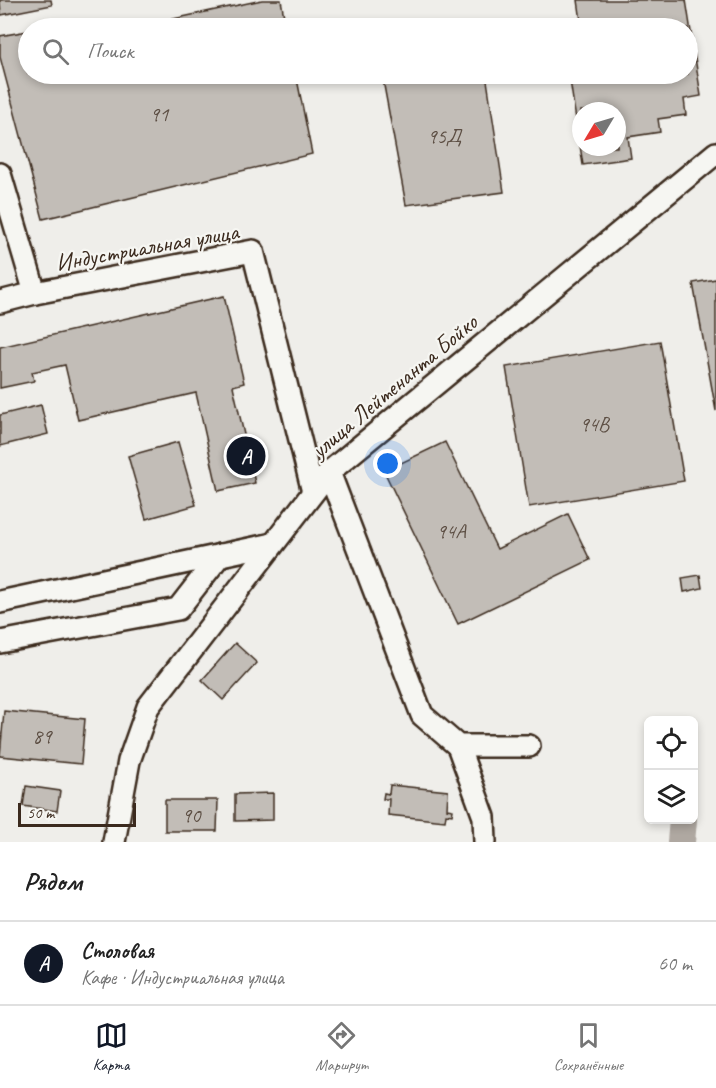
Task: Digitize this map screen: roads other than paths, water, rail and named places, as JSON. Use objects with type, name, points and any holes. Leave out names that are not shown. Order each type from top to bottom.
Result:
[{"type":"street","name":"улица Лейтенанта Бойко","points":[[114,842],[129,761],[148,707],[329,472],[716,153]]},
{"type":"street","name":"Индустриальная улица","points":[[0,174],[35,293],[253,251],[313,492]]},
{"type":"street","points":[[0,302],[35,293]]},
{"type":"street","points":[[329,472],[422,715],[458,746],[484,817],[485,842]]},
{"type":"street","points":[[0,602],[273,544]]},
{"type":"street","points":[[0,642],[178,609],[220,555]]},
{"type":"street","points":[[458,746],[529,746]]},
{"type":"waterway","points":[[681,842],[683,824]]},
{"type":"place","name":"Столовая","points":[[246,456]]}]
